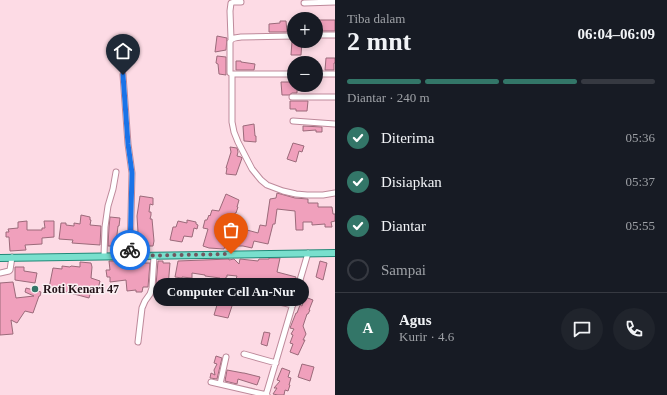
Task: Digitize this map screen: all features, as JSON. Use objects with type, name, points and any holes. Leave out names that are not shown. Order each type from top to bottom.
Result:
[{"type":"main road","points":[[0,258],[335,253]]},
{"type":"street","points":[[241,2],[234,2],[231,4],[230,11],[232,122],[238,142],[252,169],[267,185],[296,194],[323,195],[335,193]]},
{"type":"street","points":[[304,3],[335,2]]},
{"type":"street","points":[[323,35],[335,35]]},
{"type":"street","points":[[231,39],[241,37],[287,36]]},
{"type":"street","points":[[232,74],[287,74]]},
{"type":"street","points":[[323,74],[335,74]]},
{"type":"street","points":[[123,75],[128,144],[132,173],[130,256]]},
{"type":"street","points":[[292,96],[335,97]]},
{"type":"street","points":[[293,121],[335,124]]},
{"type":"street","points":[[104,256],[105,227],[116,172]]},
{"type":"street","points":[[211,382],[267,395],[308,253]]},
{"type":"street","points":[[138,342],[142,308],[152,288],[154,256]]},
{"type":"street","points":[[0,273],[10,270],[12,257]]},
{"type":"street","points":[[248,295],[293,305]]},
{"type":"street","points":[[244,354],[276,363]]},
{"type":"street","points":[[220,384],[226,357]]},
{"type":"building","points":[[323,20],[335,20],[335,31],[323,31]]},
{"type":"building","points":[[280,21],[286,21],[287,32],[269,32],[269,24],[280,23]]},
{"type":"building","points":[[217,36],[227,38],[226,50],[215,52]]},
{"type":"building","points":[[292,48],[302,48],[301,55],[291,55]]},
{"type":"building","points":[[217,56],[226,57],[226,75],[219,74],[218,64],[216,63]]},
{"type":"building","points":[[326,58],[335,58],[334,70],[325,70]]},
{"type":"building","points":[[236,61],[255,64],[254,70],[236,70]]},
{"type":"building","points":[[281,82],[287,82],[287,92],[297,93],[282,95]]},
{"type":"building","points":[[290,101],[308,101],[307,111],[296,111],[296,109],[290,109]]},
{"type":"building","points":[[254,124],[256,142],[244,141],[243,126]]},
{"type":"building","points":[[303,126],[322,127],[322,132],[316,132],[316,130],[303,131]]},
{"type":"building","points":[[293,143],[304,146],[302,152],[299,151],[296,162],[287,159]]},
{"type":"building","points":[[230,147],[237,148],[237,156],[242,158],[236,175],[226,174],[226,168],[231,152]]},
{"type":"building","points":[[277,193],[295,198],[308,199],[308,203],[318,203],[318,207],[332,207],[333,214],[335,214],[335,221],[331,222],[332,227],[325,227],[325,224],[312,225],[312,222],[303,222],[303,230],[296,230],[295,211],[277,209],[275,224],[273,224],[268,244],[254,241],[252,248],[236,246],[240,226],[258,233],[260,225],[266,226],[270,199],[276,198]]},
{"type":"building","points":[[226,194],[239,200],[224,249],[203,246],[208,229],[203,228],[205,220],[207,220],[209,215],[210,216],[212,210],[219,211]]},
{"type":"building","points":[[140,196],[153,198],[153,205],[150,204],[149,212],[151,212],[150,219],[152,219],[154,241],[153,246],[134,249],[135,232],[138,232],[137,216]]},
{"type":"building","points":[[81,215],[90,217],[90,225],[101,226],[100,245],[72,243],[73,240],[59,239],[61,223],[74,226],[74,223],[80,224]]},
{"type":"building","points":[[110,217],[120,218],[116,243],[113,242],[113,246],[108,246]]},
{"type":"building","points":[[187,220],[196,222],[198,225],[197,229],[194,228],[192,237],[184,236],[182,242],[170,240],[173,227],[176,227],[178,221],[187,223]]},
{"type":"building","points":[[27,221],[27,230],[42,230],[42,228],[45,228],[44,221],[54,221],[54,237],[42,238],[42,244],[25,245],[26,250],[10,251],[9,237],[6,237],[6,232],[9,232],[8,229],[18,228],[18,222]]},
{"type":"building","points":[[280,258],[277,272],[296,277],[295,283],[283,280],[277,296],[257,291],[257,293],[233,288],[237,276],[227,275],[224,284],[233,285],[232,296],[235,297],[228,318],[214,315],[221,293],[218,293],[220,278],[192,273],[192,278],[175,277],[178,261],[234,259],[239,264],[240,259],[258,261],[259,259]]},
{"type":"building","points":[[109,261],[119,261],[119,264],[125,263],[125,266],[135,266],[135,263],[150,263],[148,287],[143,287],[142,292],[136,292],[136,290],[127,291],[126,280],[110,282],[110,277],[107,277],[106,270],[110,270]]},
{"type":"building","points":[[158,261],[170,263],[168,287],[156,285]]},
{"type":"building","points":[[320,261],[327,263],[323,280],[316,277]]},
{"type":"building","points":[[80,262],[91,263],[91,278],[100,281],[98,289],[92,287],[89,298],[49,288],[53,268],[62,269],[62,266],[80,267]]},
{"type":"building","points":[[15,267],[24,267],[24,271],[37,273],[35,283],[15,280]]},
{"type":"building","points":[[13,282],[16,298],[34,296],[25,292],[26,288],[41,292],[33,313],[25,311],[17,323],[11,320],[13,334],[0,335],[0,283]]},
{"type":"building","points":[[190,290],[205,294],[202,305],[189,302],[190,299],[188,298]]},
{"type":"building","points":[[305,297],[313,300],[303,326],[306,334],[303,340],[305,340],[298,355],[290,352],[293,344],[290,343],[293,335],[291,334],[294,329],[290,328],[300,305],[302,306]]},
{"type":"building","points":[[264,332],[270,333],[267,346],[261,344]]},
{"type":"building","points":[[216,356],[222,358],[217,379],[210,378],[211,373],[215,375],[214,370],[217,364],[214,363]]},
{"type":"building","points":[[302,364],[314,367],[310,381],[298,377]]},
{"type":"building","points":[[282,368],[290,371],[288,377],[291,378],[288,391],[285,390],[284,395],[273,394],[277,388],[274,388],[280,381],[277,380]]},
{"type":"building","points":[[227,370],[260,377],[257,385],[238,379],[237,384],[225,381]]},
{"type":"way so far","points":[[130,250],[130,256],[231,254]]},
{"type":"place","name":"Computer Cell An-Nur","points":[[231,254]]},
{"type":"place","name":"Roti Kenari 47","points":[[35,289]]},
{"type":"route","points":[[123,75],[128,144],[132,173],[130,250]]}]
